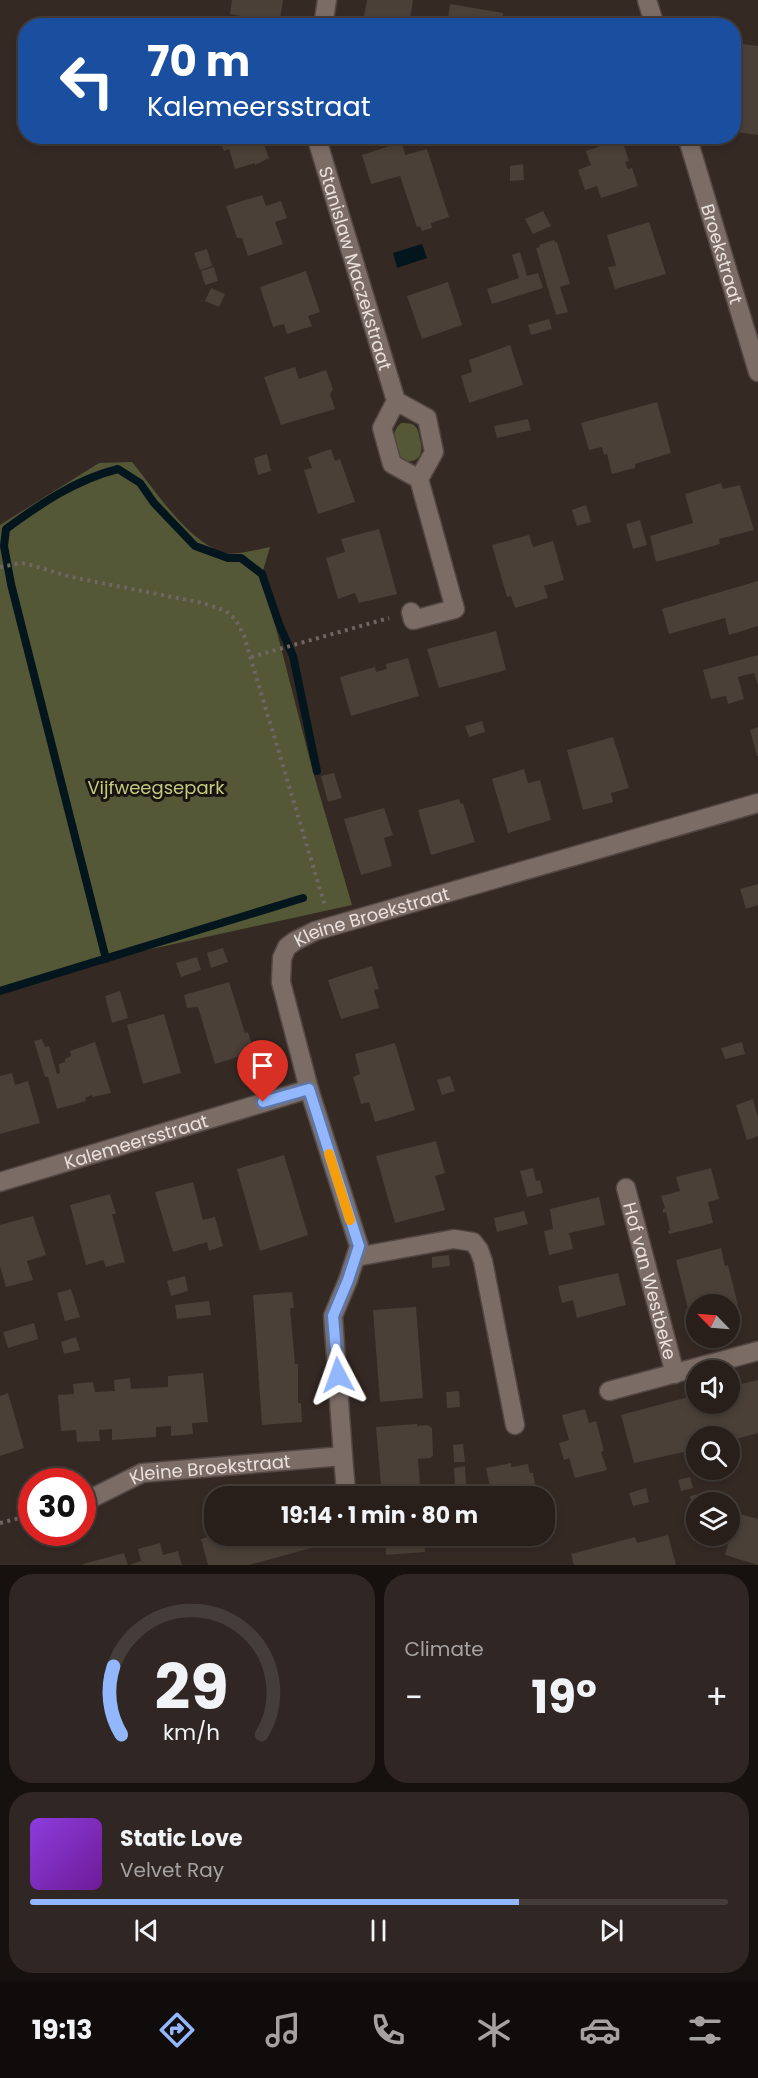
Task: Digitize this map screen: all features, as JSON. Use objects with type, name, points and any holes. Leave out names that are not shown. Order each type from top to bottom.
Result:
[{"type":"street","points":[[324,18],[327,0]]},
{"type":"street","points":[[647,0],[653,18]]},
{"type":"street","name":"Stanislaw Maczekstraat","points":[[318,144],[396,401]]},
{"type":"street","name":"Broekstraat","points":[[689,144],[758,372]]},
{"type":"street","points":[[411,612],[413,620],[455,609],[420,479],[434,452],[427,418],[396,401],[382,428],[392,464],[420,479]]},
{"type":"street","name":"Kleine Broekstraat","points":[[346,1486],[333,1316],[359,1246],[309,1089],[281,982],[282,958],[287,947],[295,940],[315,931],[758,803]]},
{"type":"street","name":"Kalemeersstraat","points":[[0,1182],[309,1089]]},
{"type":"street","name":"Hof van Westbeke","points":[[626,1188],[675,1374]]},
{"type":"street","points":[[356,1257],[454,1239],[473,1242],[483,1261],[515,1425]]},
{"type":"street","points":[[609,1391],[758,1351]]},
{"type":"street","name":"Kleine Broekstraat","points":[[96,1496],[142,1473],[343,1456]]},
{"type":"path","points":[[0,567],[22,563],[31,565],[71,577],[211,606],[226,611],[236,620],[251,657],[331,927]]},
{"type":"path","points":[[251,657],[411,612]]},
{"type":"path","points":[[0,1523],[18,1518]]},
{"type":"green space","points":[[401,423],[412,424],[418,431],[421,451],[415,460],[404,461],[395,447],[395,432]]},
{"type":"green space","name":"Vijfweegsepark","points":[[132,462],[173,514],[197,538],[210,547],[224,553],[234,554],[270,547],[262,574],[313,772],[352,905],[106,959],[0,991],[0,525],[99,463]]},
{"type":"water","points":[[422,244],[427,258],[397,268],[393,253]]},
{"type":"building","points":[[232,0],[283,0],[280,18],[252,18],[230,14]]},
{"type":"building","points":[[367,0],[413,0],[410,18],[364,18]]},
{"type":"building","points":[[450,4],[503,13],[502,18],[448,18]]},
{"type":"building","points":[[741,44],[758,46],[758,135],[741,133]]},
{"type":"building","points":[[221,144],[264,144],[269,158],[255,165],[255,163],[235,169],[229,149],[224,151]]},
{"type":"building","points":[[396,144],[402,144],[405,155],[427,149],[449,217],[431,223],[432,228],[422,231],[420,226],[417,227],[400,176],[371,184],[362,155]]},
{"type":"building","points":[[607,144],[624,144],[629,161],[625,162],[628,169],[632,168],[638,186],[601,198],[597,186],[585,190],[578,170],[591,165],[586,151]]},
{"type":"building","points":[[523,164],[524,180],[510,181],[510,166]]},
{"type":"building","points":[[262,195],[266,206],[281,201],[287,218],[275,222],[283,244],[248,256],[242,238],[237,238],[226,206]]},
{"type":"building","points":[[543,211],[551,226],[533,234],[525,219]]},
{"type":"building","points":[[649,222],[666,274],[615,289],[608,267],[616,266],[607,235]]},
{"type":"building","points":[[554,240],[555,243],[557,242],[570,284],[560,287],[568,312],[556,315],[536,248]]},
{"type":"building","points":[[207,249],[212,266],[200,270],[194,253]]},
{"type":"building","points":[[520,252],[527,276],[538,273],[543,288],[492,304],[487,289],[519,278],[512,255]]},
{"type":"building","points":[[214,267],[218,281],[205,285],[201,271]]},
{"type":"building","points":[[306,271],[320,312],[308,316],[312,326],[287,334],[284,324],[273,327],[260,287]]},
{"type":"building","points":[[448,282],[462,325],[422,339],[407,296]]},
{"type":"building","points":[[211,288],[225,294],[219,307],[205,301]]},
{"type":"building","points":[[549,319],[552,329],[531,335],[528,325]]},
{"type":"building","points":[[510,345],[523,385],[469,403],[461,376],[472,372],[469,360]]},
{"type":"building","points":[[295,367],[299,379],[326,370],[333,389],[330,394],[335,409],[281,425],[264,377]]},
{"type":"building","points":[[657,402],[671,453],[635,464],[635,468],[612,474],[607,454],[604,455],[602,447],[589,450],[581,423]]},
{"type":"building","points":[[528,419],[531,430],[497,438],[494,426]]},
{"type":"building","points":[[331,449],[335,461],[340,459],[355,502],[318,514],[304,470],[312,468],[308,457]]},
{"type":"building","points":[[267,454],[271,471],[258,475],[254,458]]},
{"type":"building","points":[[721,483],[723,489],[740,485],[754,530],[719,539],[720,544],[656,562],[650,536],[693,523],[685,494]]},
{"type":"building","points":[[586,505],[591,522],[577,526],[572,510]]},
{"type":"building","points":[[640,520],[647,545],[633,549],[626,524]]},
{"type":"building","points":[[379,529],[397,594],[359,603],[355,593],[338,599],[326,558],[345,552],[341,539]]},
{"type":"building","points":[[529,535],[533,547],[553,541],[564,580],[544,586],[548,598],[515,608],[511,596],[507,597],[492,545]]},
{"type":"building","points":[[758,581],[758,626],[729,635],[725,618],[669,634],[662,609]]},
{"type":"building","points":[[496,631],[506,670],[439,688],[427,649]]},
{"type":"building","points":[[758,655],[758,685],[754,673],[738,677],[744,699],[728,704],[726,696],[711,699],[703,670]]},
{"type":"building","points":[[408,658],[419,696],[351,716],[340,677],[375,667],[376,672],[387,669],[386,664]]},
{"type":"building","points":[[482,721],[485,732],[469,737],[465,726]]},
{"type":"building","points":[[758,727],[758,756],[757,756],[750,730]]},
{"type":"building","points":[[613,737],[629,788],[611,793],[613,802],[583,810],[567,750]]},
{"type":"building","points":[[524,769],[528,783],[540,780],[551,820],[508,833],[492,779]]},
{"type":"building","points":[[334,773],[342,798],[328,802],[321,776]]},
{"type":"building","points":[[459,799],[461,804],[463,803],[475,842],[431,855],[418,810]]},
{"type":"building","points":[[384,808],[393,835],[384,838],[392,866],[361,875],[344,819]]},
{"type":"building","points":[[758,884],[758,905],[746,909],[740,889]]},
{"type":"building","points":[[223,948],[228,962],[211,968],[207,953]]},
{"type":"building","points":[[197,957],[201,970],[181,977],[176,963]]},
{"type":"building","points":[[372,966],[379,989],[374,990],[379,1008],[341,1019],[328,980]]},
{"type":"building","points":[[229,982],[245,1033],[248,1032],[254,1052],[215,1064],[198,1007],[187,1008],[184,995]]},
{"type":"building","points":[[120,991],[128,1018],[112,1023],[105,996]]},
{"type":"building","points":[[164,1014],[181,1073],[143,1084],[127,1025]]},
{"type":"building","points":[[42,1039],[45,1047],[49,1046],[57,1074],[60,1073],[59,1064],[71,1056],[70,1051],[95,1042],[111,1093],[92,1097],[92,1095],[85,1098],[86,1101],[57,1109],[34,1041]]},
{"type":"building","points":[[742,1042],[745,1054],[725,1059],[721,1048]]},
{"type":"building","points":[[395,1043],[415,1110],[375,1122],[369,1102],[361,1104],[353,1077],[360,1074],[355,1054]]},
{"type":"building","points":[[12,1073],[15,1085],[28,1081],[40,1123],[0,1134],[0,1076]]},
{"type":"building","points":[[450,1076],[455,1091],[442,1095],[437,1080]]},
{"type":"building","points":[[753,1099],[758,1117],[758,1136],[747,1140],[736,1105]]},
{"type":"building","points":[[436,1141],[445,1173],[435,1176],[445,1210],[395,1223],[376,1156]]},
{"type":"building","points":[[284,1155],[308,1235],[260,1251],[237,1169]]},
{"type":"building","points":[[533,1168],[536,1181],[540,1180],[543,1193],[527,1197],[520,1171]]},
{"type":"building","points":[[711,1168],[719,1199],[708,1202],[713,1223],[669,1234],[670,1230],[666,1212],[663,1213],[665,1208],[661,1196],[680,1191],[676,1177]]},
{"type":"building","points":[[193,1182],[203,1220],[215,1217],[223,1246],[209,1251],[207,1242],[173,1252],[155,1192]]},
{"type":"building","points":[[110,1194],[116,1214],[112,1214],[125,1262],[106,1267],[103,1260],[86,1265],[70,1205]]},
{"type":"building","points":[[599,1197],[605,1225],[569,1233],[573,1249],[549,1255],[544,1231],[553,1229],[550,1209]]},
{"type":"building","points":[[524,1211],[528,1224],[497,1232],[494,1218]]},
{"type":"building","points":[[33,1216],[46,1255],[27,1261],[33,1280],[6,1287],[0,1266],[0,1225]]},
{"type":"building","points":[[721,1248],[735,1294],[686,1294],[686,1301],[676,1260]]},
{"type":"building","points":[[449,1255],[450,1266],[432,1268],[432,1257]]},
{"type":"building","points":[[618,1273],[626,1305],[577,1318],[573,1300],[562,1303],[558,1286]]},
{"type":"building","points":[[185,1276],[188,1291],[171,1296],[167,1281]]},
{"type":"building","points":[[71,1289],[80,1317],[65,1321],[57,1293]]},
{"type":"building","points":[[292,1292],[294,1308],[290,1308],[295,1364],[298,1364],[298,1403],[301,1403],[302,1422],[262,1425],[253,1295]]},
{"type":"building","points":[[209,1301],[211,1315],[177,1319],[175,1305]]},
{"type":"building","points":[[416,1307],[423,1398],[380,1402],[373,1310]]},
{"type":"building","points":[[34,1323],[38,1339],[8,1348],[3,1332]]},
{"type":"building","points":[[76,1337],[80,1350],[64,1354],[61,1342]]},
{"type":"building","points":[[203,1373],[208,1422],[192,1423],[193,1434],[171,1436],[171,1426],[156,1427],[156,1437],[112,1440],[112,1429],[99,1430],[100,1441],[77,1442],[76,1430],[61,1431],[58,1395],[74,1394],[73,1384],[93,1382],[95,1392],[115,1391],[114,1380],[130,1378],[131,1389],[168,1387],[168,1376]]},
{"type":"building","points":[[758,1380],[758,1433],[740,1438],[740,1426],[686,1426],[686,1451],[634,1463],[621,1415],[686,1398],[686,1414],[740,1414],[740,1384]]},
{"type":"building","points":[[459,1391],[460,1407],[447,1408],[446,1392]]},
{"type":"building","points":[[8,1393],[24,1448],[0,1456],[0,1396]]},
{"type":"building","points":[[585,1409],[589,1423],[596,1421],[604,1451],[601,1452],[607,1470],[575,1478],[569,1458],[564,1460],[559,1443],[569,1440],[562,1415]]},
{"type":"building","points":[[417,1424],[417,1426],[427,1425],[432,1428],[433,1456],[418,1459],[420,1486],[381,1486],[376,1427]]},
{"type":"building","points":[[463,1444],[465,1462],[454,1462],[453,1445]]},
{"type":"building","points":[[511,1463],[511,1467],[528,1464],[530,1473],[533,1473],[535,1486],[490,1486],[486,1468]]},
{"type":"building","points":[[465,1466],[466,1484],[455,1484],[454,1468]]},
{"type":"building","points":[[686,1478],[686,1480],[691,1480],[693,1488],[681,1491],[678,1480]]},
{"type":"building","points":[[646,1488],[649,1502],[633,1506],[629,1493]]},
{"type":"building","points":[[740,1514],[758,1519],[758,1565],[725,1555],[728,1546],[740,1546]]},
{"type":"building","points":[[668,1535],[676,1565],[574,1565],[571,1554],[635,1537],[637,1543]]},
{"type":"building","points":[[204,1538],[204,1546],[318,1546],[249,1565],[208,1565],[201,1539]]},
{"type":"building","points":[[160,1543],[163,1555],[178,1551],[182,1565],[129,1565],[141,1561],[138,1549]]},
{"type":"building","points":[[386,1546],[425,1546],[425,1552],[386,1555]]},
{"type":"building","points":[[124,1553],[128,1565],[83,1565],[83,1564]]},
{"type":"waterway","points":[[106,959],[11,584],[4,546],[6,529],[74,486],[118,469],[140,483],[154,503],[195,546],[228,558],[241,558],[262,574],[293,656],[317,771]]},
{"type":"waterway","points":[[0,991],[303,898]]},
{"type":"slow traffic","points":[[329,1154],[350,1220]]},
{"type":"route","points":[[263,1102],[309,1089],[359,1246],[333,1316],[338,1375]]}]
